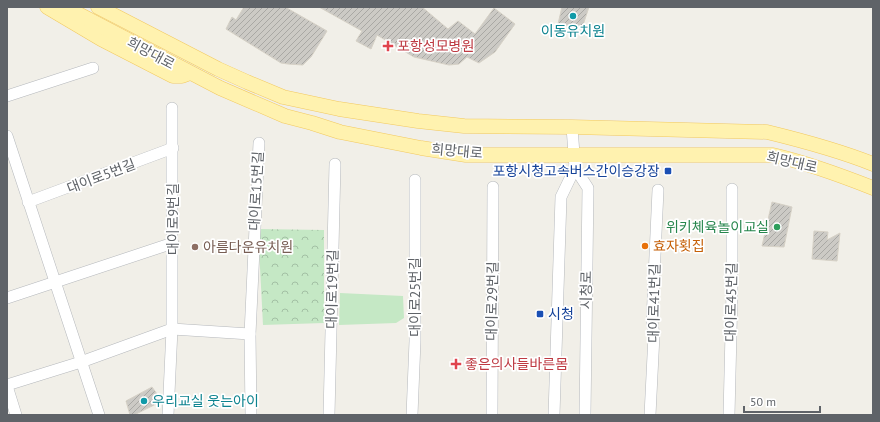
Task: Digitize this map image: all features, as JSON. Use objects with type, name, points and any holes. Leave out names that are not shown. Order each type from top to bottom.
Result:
[{"type":"main road","points":[[47,7],[100,39],[173,76],[182,76],[190,73]]},
{"type":"main road","name":"희망대로","points":[[65,7],[190,73],[249,102],[285,116],[340,132],[422,148],[466,154],[773,155],[836,173],[873,188]]},
{"type":"main road","name":"희망대로","points":[[98,7],[247,82],[283,97],[339,109],[418,121],[464,126],[767,132],[838,151],[873,164]]},
{"type":"main road","points":[[118,7],[183,42],[190,47],[199,59]]},
{"type":"street","points":[[7,96],[93,68]]},
{"type":"street","name":"대이로9번길","points":[[168,415],[172,329],[172,108]]},
{"type":"street","name":"시청로","points":[[554,415],[561,197],[574,168],[572,127]]},
{"type":"street","points":[[7,136],[99,415]]},
{"type":"street","name":"대이로15번길","points":[[251,415],[250,334],[258,143]]},
{"type":"street","name":"대이로5번길","points":[[28,202],[172,148]]},
{"type":"street","name":"대이로19번길","points":[[329,415],[335,164]]},
{"type":"street","name":"시청로","points":[[574,168],[588,188],[585,415]]},
{"type":"street","name":"대이로25번길","points":[[412,415],[415,341],[415,180]]},
{"type":"street","name":"대이로29번길","points":[[492,415],[491,340],[493,187]]},
{"type":"street","name":"대이로45번길","points":[[729,415],[732,291],[732,189]]},
{"type":"street","name":"대이로41번길","points":[[650,415],[654,335],[652,321],[658,190]]},
{"type":"street","points":[[7,298],[173,243]]},
{"type":"street","points":[[16,415],[7,386],[81,362],[172,329],[250,334]]},
{"type":"green space","points":[[258,229],[324,230],[324,323],[263,325]]},
{"type":"green space","points":[[340,293],[403,296],[404,318],[396,323],[339,325]]},
{"type":"building","points":[[244,7],[285,7],[327,31],[311,57],[303,65],[281,63],[226,29],[232,17],[236,20]]},
{"type":"building","name":"포항성모병원","points":[[319,7],[422,7],[448,29],[458,21],[475,34],[494,8],[515,24],[495,52],[479,63],[467,57],[459,64],[449,65],[414,57],[377,35],[371,49],[356,41],[362,31]]},
{"type":"building","name":"이동유치원","points":[[562,7],[589,7],[582,28],[558,24]]},
{"type":"building","name":"위키체육놀이교실","points":[[772,202],[792,207],[784,247],[762,246]]},
{"type":"building","points":[[814,231],[828,232],[827,240],[840,233],[837,261],[812,259]]},
{"type":"building","name":"우리교실 웃는아이","points":[[152,387],[162,401],[134,415],[130,415],[126,401]]},
{"type":"place","name":"이동유치원","points":[[573,16]]},
{"type":"place","name":"포항성모병원","points":[[388,46]]},
{"type":"place","name":"포항시청고속버스간이승강장","points":[[668,171]]},
{"type":"place","name":"위키체육놀이교실","points":[[777,227]]},
{"type":"place","name":"효자횟집","points":[[645,246]]},
{"type":"place","name":"아름다운유치원","points":[[195,247]]},
{"type":"place","name":"시청","points":[[540,314]]},
{"type":"place","name":"좋은의사들바른몸","points":[[456,364]]},
{"type":"place","name":"우리교실 웃는아이","points":[[144,401]]}]
